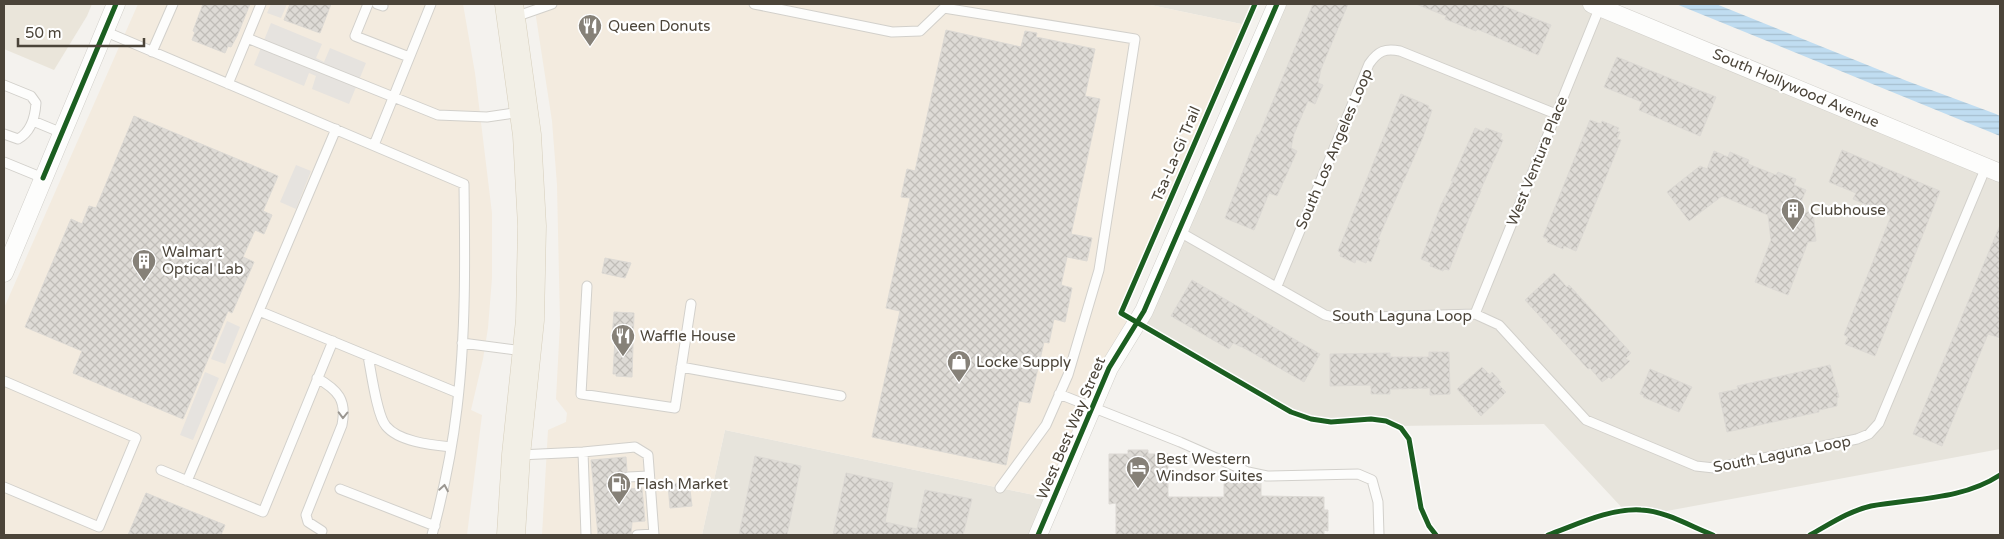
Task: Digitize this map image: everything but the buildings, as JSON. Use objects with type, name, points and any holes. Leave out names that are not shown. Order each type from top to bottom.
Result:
[{"type":"main road","points":[[510,11],[524,112],[532,226],[530,320],[516,455],[511,535]]},
{"type":"street","points":[[4,273],[116,4]]},
{"type":"street","name":"West Best Way Street","points":[[1040,534],[1117,353],[1144,311],[1277,4]]},
{"type":"street","name":"South Hollywood Avenue","points":[[1598,5],[1993,170]]},
{"type":"lane","points":[[152,52],[173,4]]},
{"type":"lane","points":[[228,84],[261,4]]},
{"type":"lane","points":[[368,4],[355,36],[409,57]]},
{"type":"lane","points":[[374,145],[409,57],[420,20],[431,4]]},
{"type":"lane","points":[[510,11],[552,4]]},
{"type":"lane","points":[[754,4],[892,32],[920,31],[945,6],[1135,39],[1099,270],[1068,375],[1046,425],[1000,488]]},
{"type":"lane","name":"West Ventura Place","points":[[1475,314],[1598,5]]},
{"type":"lane","points":[[104,31],[464,184],[462,343],[458,393],[451,446],[433,531],[340,489]]},
{"type":"lane","points":[[247,38],[438,115],[487,117],[524,112]]},
{"type":"lane","name":"South Los Angeles Loop","points":[[1277,286],[1369,64],[1375,55],[1383,50],[1400,51],[1556,114]]},
{"type":"lane","points":[[4,86],[31,96],[36,102],[36,114],[26,134],[18,139],[4,134]]},
{"type":"lane","points":[[33,121],[62,133]]},
{"type":"lane","points":[[187,481],[336,129]]},
{"type":"lane","points":[[4,162],[43,178]]},
{"type":"lane","name":"South Laguna Loop","points":[[1178,231],[1277,286],[1325,316],[1338,318],[1475,314],[1499,326],[1586,420],[1704,468],[1714,468],[1857,439],[1869,434],[1879,423],[1993,170]]},
{"type":"lane","points":[[587,286],[581,394],[675,408],[690,304]]},
{"type":"lane","points":[[260,311],[458,393]]},
{"type":"lane","points":[[161,470],[263,512],[333,341]]},
{"type":"lane","points":[[462,343],[526,351]]},
{"type":"lane","points":[[368,356],[385,425],[392,432],[421,444],[451,446]]},
{"type":"lane","points":[[681,367],[841,396]]},
{"type":"lane","points":[[318,378],[332,387],[340,398],[344,413],[342,425],[306,515],[312,527],[322,531]]},
{"type":"lane","points":[[4,381],[136,438],[100,526],[4,487]]},
{"type":"lane","points":[[1059,394],[1248,472],[1267,476],[1358,474],[1372,480],[1378,502],[1379,535]]},
{"type":"lane","points":[[516,455],[583,452],[635,447],[648,455],[654,535],[637,535]]},
{"type":"lane","points":[[583,452],[586,535]]},
{"type":"lane","points":[[628,478],[649,476]]},
{"type":"lane","points":[[583,480],[593,480]]},
{"type":"shaded area","points":[[4,4],[92,4],[87,16],[54,70],[4,49]]},
{"type":"shaded area","points":[[138,4],[463,4],[475,73],[492,213],[492,278],[488,328],[471,410],[482,415],[467,535],[4,535],[4,308]]},
{"type":"shaded area","points":[[271,4],[287,4],[281,18],[267,13]]},
{"type":"shaded area","points":[[534,4],[1146,4],[1246,25],[1121,313],[1137,324],[1053,499],[725,430],[702,535],[542,535],[548,430],[566,422],[567,413],[556,399],[560,323],[557,185],[552,121]]},
{"type":"shaded area","points":[[1146,4],[1255,4],[1246,25]]},
{"type":"shaded area","points":[[1277,4],[1592,4],[2000,173],[2000,449],[1656,513],[1641,509],[1625,511],[1544,424],[1396,426],[1386,421],[1371,419],[1331,422],[1311,419],[1291,412],[1137,324]]},
{"type":"shaded area","points":[[271,23],[322,44],[316,58],[324,62],[330,48],[366,63],[349,104],[312,89],[316,76],[309,73],[304,86],[254,65]]},
{"type":"shaded area","points":[[296,165],[311,171],[296,209],[280,202]]},
{"type":"shaded area","points":[[227,321],[240,327],[225,364],[211,359]]},
{"type":"shaded area","points":[[205,372],[219,378],[193,440],[180,435]]},
{"type":"shaded area","points":[[725,430],[1053,499],[1038,535],[702,535]]},
{"type":"water","points":[[1676,4],[1716,4],[1907,81],[1996,114],[2000,116],[2000,136]]},
{"type":"cycle path","points":[[43,178],[116,4]]},
{"type":"cycle path","name":"Tsa-La-Gi Trail","points":[[1255,4],[1121,313],[1291,412],[1311,419],[1331,422],[1371,419],[1386,421],[1401,428],[1409,439],[1421,508],[1429,526],[1436,535]]},
{"type":"cycle path","points":[[1038,535],[1109,368],[1144,311],[1277,4]]},
{"type":"cycle path","points":[[1810,535],[1840,518],[1863,508],[1954,494],[1985,483],[2000,475]]},
{"type":"cycle path","points":[[1548,535],[1605,514],[1629,510],[1659,513],[1713,535]]},
{"type":"place","name":"Queen Donuts","points":[[590,47]]},
{"type":"place","name":"Clubhouse","points":[[1793,231]]},
{"type":"place","name":"Walmart Optical Lab","points":[[144,282]]},
{"type":"place","name":"Waffle House","points":[[623,357]]},
{"type":"place","name":"Locke Supply","points":[[959,383]]},
{"type":"place","name":"Best Western Windsor Suites","points":[[1138,489]]},
{"type":"place","name":"Flash Market","points":[[619,505]]}]
